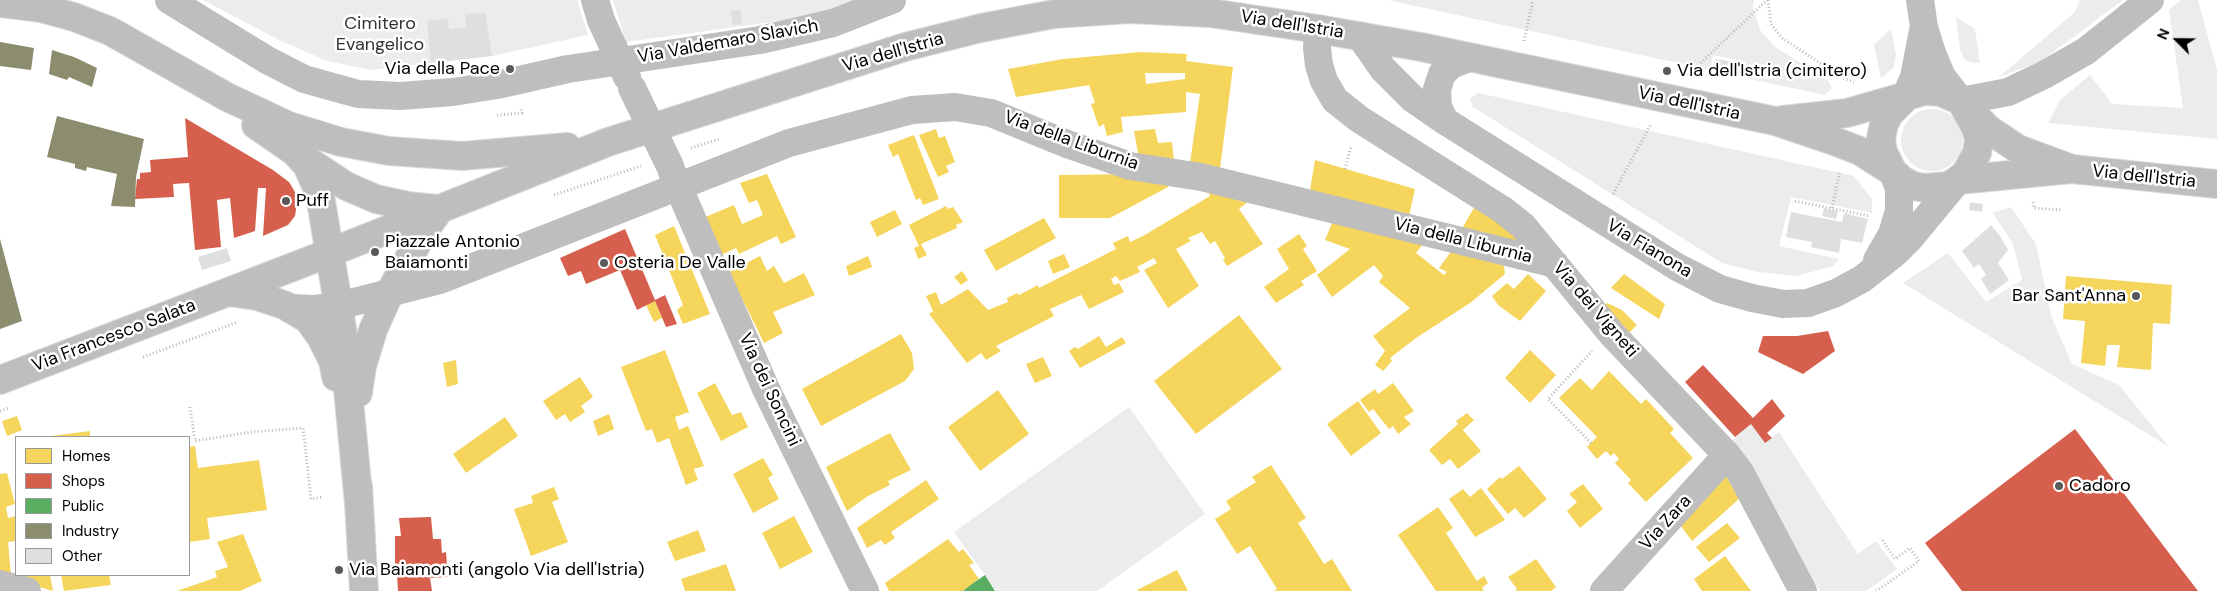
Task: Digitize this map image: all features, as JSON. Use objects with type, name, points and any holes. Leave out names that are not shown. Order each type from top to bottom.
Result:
[{"type":"main road","name":"Via Valdemaro Slavich","points":[[170,0],[268,60],[304,79],[358,94],[400,96],[453,92],[497,85],[568,69],[760,40],[833,23],[892,0]]},
{"type":"main road","points":[[595,0],[601,20],[620,62]]},
{"type":"main road","points":[[1920,0],[1924,27],[1942,78],[1961,101],[1976,128],[1979,139],[1973,163],[1958,180]]},
{"type":"main road","points":[[1961,101],[2008,92],[2044,75],[2086,51],[2150,0]]},
{"type":"main road","points":[[8,2],[74,17],[110,31],[227,97],[289,126],[340,142],[389,151],[462,156],[533,152],[608,142]]},
{"type":"main road","name":"Via dell'Istria","points":[[608,142],[905,47],[982,28],[1054,14],[1130,9],[1234,16],[1360,36],[1775,121],[1860,152],[1913,186],[1925,188],[1948,186],[1958,180],[2072,169],[2217,184]]},
{"type":"main road","points":[[1870,273],[1892,234],[1899,211],[1900,189],[1883,152],[1881,138],[1884,124],[1889,114],[1905,98],[1914,77],[1924,27]]},
{"type":"main road","name":"Via dei Vigneti","points":[[1318,29],[1316,48],[1319,65],[1324,81],[1335,100],[1398,144],[1503,210],[1524,226],[1612,334],[1740,472],[1803,591]]},
{"type":"main road","name":"Via Fianona","points":[[1360,36],[1383,69],[1413,99],[1445,121],[1677,267],[1720,289],[1752,298],[1783,304],[1808,302],[1836,293],[1870,273],[1910,238],[1958,180]]},
{"type":"main road","points":[[1445,121],[1438,107],[1437,89],[1442,74],[1451,65],[1468,58]]},
{"type":"main road","points":[[162,60],[346,186],[376,199],[408,206],[440,209]]},
{"type":"main road","name":"Via dei Soncini","points":[[620,62],[669,167],[766,389],[865,591]]},
{"type":"main road","name":"Via dell'Istria","points":[[1775,121],[1847,112],[1905,98],[1924,91],[1940,92],[1961,101],[1988,129],[2018,150],[2072,169]]},
{"type":"main road","name":"Via della Liburnia","points":[[293,308],[315,309],[338,306],[440,280],[669,167],[788,143],[912,110],[955,107],[991,113],[1066,144],[1130,166],[1201,176],[1554,264]]},
{"type":"main road","points":[[228,292],[608,142]]},
{"type":"main road","points":[[295,152],[307,165],[320,196],[342,328],[359,504]]},
{"type":"main road","points":[[364,591],[356,406],[362,366],[373,330],[389,294],[424,232],[440,209]]},
{"type":"main road","points":[[228,292],[257,296],[293,308],[308,319],[318,332],[333,361],[359,504]]},
{"type":"main road","name":"Via Francesco Salata","points":[[0,380],[228,292]]},
{"type":"main road","name":"Via Zara","points":[[1604,591],[1727,456]]},
{"type":"main road","points":[[0,584],[27,591]]},
{"type":"path","points":[[1524,42],[1533,0]]},
{"type":"path","points":[[1688,75],[1768,0]]},
{"type":"path","points":[[1768,0],[1771,24],[1782,38],[1841,77],[1862,85]]},
{"type":"path","points":[[494,116],[522,112],[520,102]]},
{"type":"path","points":[[1642,122],[1660,126]]},
{"type":"path","points":[[1610,200],[1651,124]]},
{"type":"path","points":[[552,196],[669,167],[720,138]]},
{"type":"path","points":[[1832,208],[1842,166]]},
{"type":"path","points":[[1795,200],[1872,216]]},
{"type":"path","points":[[2034,202],[2034,208],[2062,210]]},
{"type":"path","points":[[134,360],[240,321]]},
{"type":"path","points":[[1591,443],[1548,399],[1592,352],[1593,347]]},
{"type":"path","points":[[0,411],[17,404]]},
{"type":"path","points":[[190,407],[195,441],[251,432],[303,428],[311,499],[323,497]]},
{"type":"path","points":[[1876,591],[1919,561],[1910,548],[1895,559],[1881,538]]},
{"type":"green space","name":"Cimitero Evangelico","points":[[203,0],[577,0],[588,35],[492,56],[371,70],[327,61],[277,39]]},
{"type":"green space","points":[[613,0],[862,0],[801,18],[626,42]]},
{"type":"green space","points":[[1388,0],[1754,0],[1753,7],[1760,30],[1775,47],[1828,80],[1832,88],[1825,95],[1736,76],[1738,60],[1713,55],[1710,70]]},
{"type":"green space","points":[[2080,0],[2123,0],[2040,62],[1999,77],[2074,13]]},
{"type":"green space","points":[[2181,0],[2198,0],[2217,70],[2217,139],[2048,123],[2060,100],[2090,75],[2112,104],[2183,108],[2169,10]]},
{"type":"green space","points":[[1956,17],[1975,29],[1980,63],[1965,60],[1960,50]]},
{"type":"green space","points":[[1891,29],[1896,55],[1894,67],[1881,78],[1874,45]]},
{"type":"green space","points":[[1478,93],[1854,176],[1872,199],[1872,213],[1791,197],[1779,246],[1839,259],[1833,266],[1797,276],[1759,272],[1722,263],[1473,107],[1470,98]]},
{"type":"green space","points":[[1932,109],[1944,111],[1954,118],[1961,128],[1963,140],[1961,152],[1954,162],[1944,169],[1932,171],[1920,169],[1910,162],[1903,152],[1901,140],[1903,128],[1910,118],[1920,111]]},
{"type":"green space","points":[[2011,207],[2036,244],[2051,316],[2072,364],[2119,385],[2169,447],[1903,283],[1948,253],[1986,302],[2022,280],[2013,244],[1993,213]]},
{"type":"green space","points":[[1129,407],[1205,514],[1097,591],[996,591],[954,532]]},
{"type":"green space","points":[[1751,424],[1765,443],[1779,432],[1858,554],[1876,541],[1897,569],[1866,591],[1820,591],[1797,557],[1731,441]]},
{"type":"building: Homes","points":[[1141,52],[1187,54],[1186,61],[1233,67],[1220,169],[1190,163],[1200,94],[1186,92],[1186,112],[1121,117],[1123,132],[1107,136],[1104,124],[1099,127],[1091,104],[1095,103],[1089,85],[1016,97],[1008,69],[1063,59]],"holes":[[[1145,73],[1185,73],[1185,79],[1146,84]]]},
{"type":"building: Homes","points":[[936,129],[939,138],[945,136],[955,162],[946,166],[949,172],[938,177],[919,135]]},
{"type":"building: Homes","points":[[1155,129],[1158,143],[1172,142],[1174,160],[1139,159],[1134,131]]},
{"type":"building: Homes","points":[[914,135],[939,199],[923,205],[920,198],[916,200],[898,154],[893,157],[888,145]]},
{"type":"building: Homes","points":[[1315,160],[1415,189],[1409,216],[1310,190]]},
{"type":"building: Homes","points":[[767,174],[796,237],[781,244],[777,236],[739,254],[736,248],[721,255],[703,218],[734,205],[742,224],[763,215],[757,200],[749,203],[740,183]]},
{"type":"building: Homes","points":[[1143,174],[1170,177],[1168,187],[1110,218],[1059,218],[1059,175]]},
{"type":"building: Homes","points":[[1206,187],[1250,200],[1239,209],[1263,244],[1227,266],[1223,260],[1225,258],[1215,241],[1210,244],[1202,232],[1188,238],[1191,241],[1176,249],[1199,286],[1168,308],[1144,270],[1157,263],[1154,258],[1137,267],[1140,272],[1120,281],[1116,276],[1111,279],[1114,285],[1119,283],[1124,292],[1089,309],[1081,295],[1050,309],[1054,316],[996,346],[1001,351],[986,360],[981,353],[967,363],[929,314],[933,311],[926,296],[936,292],[941,305],[968,289],[988,310],[1008,302],[1007,298],[1017,293],[1019,295],[1038,285],[1039,288],[1116,249],[1113,243],[1128,236],[1130,242],[1143,236],[1210,196]]},
{"type":"building: Homes","points":[[946,206],[948,209],[953,207],[963,222],[956,225],[957,228],[921,244],[927,255],[918,259],[914,248],[919,246],[909,225]]},
{"type":"building: Homes","points":[[1475,206],[1518,231],[1519,247],[1460,232]]},
{"type":"building: Homes","points":[[895,210],[902,224],[877,237],[870,222]]},
{"type":"building: Homes","points":[[1044,218],[1056,238],[996,271],[984,250]]},
{"type":"building: Homes","points":[[1334,218],[1423,244],[1416,253],[1444,275],[1447,272],[1439,268],[1453,249],[1480,255],[1504,266],[1505,274],[1470,303],[1416,338],[1390,358],[1392,361],[1383,371],[1375,365],[1385,351],[1373,336],[1410,308],[1379,282],[1383,276],[1374,265],[1332,297],[1317,275],[1350,249],[1325,240]]},
{"type":"building: Homes","points":[[674,226],[710,314],[683,324],[677,310],[683,305],[655,235]]},
{"type":"building: Homes","points":[[1299,234],[1307,246],[1303,249],[1317,271],[1301,281],[1304,285],[1276,303],[1264,287],[1289,269],[1277,249]]},
{"type":"building: Homes","points":[[1064,254],[1070,267],[1053,274],[1048,261]]},
{"type":"building: Homes","points":[[760,256],[767,271],[774,266],[784,283],[804,273],[815,295],[773,312],[783,333],[764,343],[729,272]]},
{"type":"building: Homes","points":[[868,256],[872,267],[849,276],[846,266]]},
{"type":"building: Homes","points":[[962,271],[968,280],[961,285],[954,277]]},
{"type":"building: Homes","points":[[1528,274],[1546,291],[1520,321],[1498,305],[1492,296],[1507,283],[1514,289]]},
{"type":"building: Homes","points":[[1624,274],[1665,304],[1659,319],[1611,288]]},
{"type":"building: Homes","points":[[2066,276],[2172,285],[2170,324],[2153,323],[2151,370],[2117,367],[2120,345],[2107,345],[2105,366],[2081,363],[2085,321],[2063,319]]},
{"type":"building: Homes","points":[[655,301],[662,318],[654,322],[646,305]]},
{"type":"building: Homes","points":[[1607,303],[1622,310],[1637,325],[1627,335],[1600,309]]},
{"type":"building: Homes","points":[[1239,315],[1282,369],[1196,434],[1154,381]]},
{"type":"building: Homes","points":[[901,334],[912,353],[914,369],[905,381],[821,426],[802,389]]},
{"type":"building: Homes","points":[[1099,336],[1106,347],[1122,337],[1126,343],[1080,368],[1069,351],[1075,347],[1078,349]]},
{"type":"building: Homes","points":[[665,350],[689,412],[675,417],[679,430],[688,426],[704,466],[694,469],[698,480],[686,485],[669,438],[657,443],[652,429],[646,431],[621,367]]},
{"type":"building: Homes","points":[[1530,350],[1556,375],[1530,403],[1505,378]]},
{"type":"building: Homes","points":[[1043,357],[1052,376],[1035,383],[1026,364]]},
{"type":"building: Homes","points":[[456,360],[458,384],[447,387],[443,363]]},
{"type":"building: Homes","points":[[1609,371],[1641,404],[1646,399],[1674,429],[1670,433],[1693,458],[1646,502],[1628,483],[1631,480],[1615,463],[1619,459],[1614,453],[1611,456],[1606,451],[1597,459],[1587,447],[1597,437],[1559,398],[1580,378],[1592,390]]},
{"type":"building: Homes","points":[[580,377],[593,397],[581,406],[585,412],[570,422],[565,414],[556,420],[543,401]]},
{"type":"building: Homes","points":[[715,383],[732,415],[741,412],[748,427],[721,441],[697,393]]},
{"type":"building: Homes","points":[[1393,383],[1414,411],[1404,417],[1411,424],[1398,434],[1393,426],[1389,429],[1373,409],[1369,412],[1360,400],[1375,389],[1378,394]]},
{"type":"building: Homes","points":[[998,390],[1029,434],[980,471],[948,427]]},
{"type":"building: Homes","points":[[1358,401],[1381,433],[1351,456],[1327,424]]},
{"type":"building: Homes","points":[[1467,413],[1474,420],[1463,430],[1481,451],[1458,469],[1450,459],[1442,465],[1429,450],[1458,424],[1456,421]]},
{"type":"building: Homes","points":[[609,414],[614,429],[598,436],[593,421]]},
{"type":"building: Homes","points":[[17,416],[22,430],[7,436],[2,421]]},
{"type":"building: Homes","points":[[505,417],[518,436],[466,473],[453,454]]},
{"type":"building: Homes","points":[[90,431],[90,436],[51,436]]},
{"type":"building: Homes","points":[[890,433],[911,470],[888,481],[890,485],[868,496],[847,511],[826,467]]},
{"type":"building: Homes","points":[[195,446],[198,468],[259,460],[267,510],[207,518],[210,539],[190,542],[190,447]]},
{"type":"building: Homes","points":[[763,458],[773,475],[768,478],[779,499],[753,513],[733,474]]},
{"type":"building: Homes","points":[[1271,465],[1306,518],[1298,523],[1324,564],[1332,559],[1352,591],[1274,591],[1277,589],[1250,546],[1237,554],[1215,519],[1231,509],[1226,501],[1256,482],[1252,477]]},
{"type":"building: Homes","points":[[1519,466],[1547,499],[1524,518],[1515,508],[1508,514],[1487,489],[1500,477],[1502,479]]},
{"type":"building: Homes","points":[[7,473],[15,504],[6,507],[8,518],[15,516],[15,541],[8,542],[11,576],[0,573],[0,474]]},
{"type":"building: Homes","points":[[1725,474],[1739,499],[1692,541],[1678,522]]},
{"type":"building: Homes","points":[[926,480],[939,499],[891,532],[895,538],[885,545],[881,540],[867,548],[857,528]]},
{"type":"building: Homes","points":[[1583,484],[1603,509],[1580,528],[1567,511],[1577,502],[1569,494]]},
{"type":"building: Homes","points":[[554,487],[559,499],[552,502],[568,542],[531,556],[514,509],[533,503],[531,496]]},
{"type":"building: Homes","points":[[1481,488],[1505,520],[1475,537],[1449,499],[1463,489],[1470,497]]},
{"type":"building: Homes","points":[[1438,507],[1453,528],[1446,533],[1477,581],[1484,576],[1488,583],[1482,588],[1484,591],[1436,591],[1398,535]]},
{"type":"building: Homes","points":[[794,516],[813,552],[780,569],[762,533]]},
{"type":"building: Homes","points":[[1727,523],[1740,538],[1709,562],[1696,547]]},
{"type":"building: Homes","points":[[698,530],[706,551],[675,561],[667,542]]},
{"type":"building: Homes","points":[[243,534],[262,581],[240,591],[177,591],[217,577],[215,571],[228,567],[217,542]]},
{"type":"building: Homes","points":[[948,539],[959,552],[963,549],[974,563],[969,565],[979,579],[963,591],[889,591],[885,583]]},
{"type":"building: Homes","points":[[1725,556],[1751,591],[1702,591],[1694,579]]},
{"type":"building: Homes","points":[[1536,559],[1556,587],[1551,591],[1515,591],[1517,589],[1508,577]]},
{"type":"building: Homes","points":[[726,564],[736,591],[685,591],[681,579]]},
{"type":"building: Homes","points":[[1177,570],[1188,591],[1137,590]]},
{"type":"building: Homes","points":[[19,576],[50,576],[53,591],[19,581]]},
{"type":"building: Homes","points":[[61,576],[109,576],[111,585],[64,591]]},
{"type":"building: Shops","points":[[185,118],[273,170],[289,182],[298,197],[295,216],[288,225],[263,236],[266,188],[258,188],[255,231],[234,238],[230,198],[217,200],[221,247],[195,250],[189,183],[173,184],[174,197],[135,199],[137,179],[140,179],[140,173],[151,172],[150,160],[188,157]]},
{"type":"building: Shops","points":[[625,229],[655,300],[665,295],[677,324],[666,327],[655,301],[637,310],[620,270],[586,284],[581,271],[568,276],[560,258]]},
{"type":"building: Shops","points":[[1828,331],[1835,351],[1803,374],[1758,352],[1763,336],[1797,336]]},
{"type":"building: Shops","points":[[1703,365],[1753,418],[1772,399],[1785,416],[1767,433],[1772,438],[1765,443],[1751,424],[1735,437],[1685,382]]},
{"type":"building: Shops","name":"Cadoro","points":[[2075,429],[2198,591],[1962,591],[1925,543]]},
{"type":"building: Shops","points":[[431,517],[433,539],[441,539],[442,553],[446,552],[448,577],[430,578],[432,591],[398,591],[397,575],[403,575],[401,564],[395,564],[395,536],[401,536],[399,518]]},
{"type":"building: Public","points":[[985,575],[995,591],[963,591],[972,584]]},
{"type":"building: Industry","points":[[0,42],[34,48],[31,70],[0,66]]},
{"type":"building: Industry","points":[[52,50],[74,57],[97,68],[92,87],[69,77],[67,80],[49,74]]},
{"type":"building: Industry","points":[[57,116],[144,139],[136,177],[135,207],[111,206],[117,174],[87,167],[86,171],[75,168],[75,164],[47,157]]},
{"type":"building: Industry","points":[[0,239],[22,321],[0,329]]},
{"type":"building: Other","points":[[740,10],[742,24],[733,25],[731,11]]},
{"type":"building: Other","points":[[485,13],[492,56],[431,63],[427,21],[448,18],[449,29],[466,27],[465,14]]},
{"type":"building: Other","points":[[1716,59],[1734,62],[1732,75],[1714,72]]},
{"type":"building: Other","points":[[1970,202],[1983,204],[1982,212],[1969,210]]},
{"type":"building: Other","points":[[1824,208],[1838,211],[1836,219],[1822,216]]},
{"type":"building: Other","points":[[1791,212],[1842,222],[1844,213],[1868,219],[1862,243],[1841,239],[1839,253],[1811,247],[1812,242],[1786,237]]},
{"type":"building: Other","points":[[1991,225],[2008,250],[1998,263],[2009,280],[1990,294],[1981,279],[1986,275],[1979,264],[1974,268],[1962,251]]},
{"type":"building: Other","points":[[227,248],[231,261],[202,270],[198,257]]},
{"type":"place","name":"Via della Pace","points":[[510,69]]},
{"type":"place","name":"Via dell'Istria (cimitero)","points":[[1667,71]]},
{"type":"place","name":"Puff","points":[[286,201]]},
{"type":"place","name":"Piazzale Antonio Baiamonti","points":[[375,252]]},
{"type":"place","name":"Osteria De Valle","points":[[604,263]]},
{"type":"place","name":"Bar Sant'Anna","points":[[2136,296]]},
{"type":"place","name":"Cadoro","points":[[2059,486]]},
{"type":"place","name":"Via Baiamonti (angolo Via dell'Istria)","points":[[339,570]]}]
